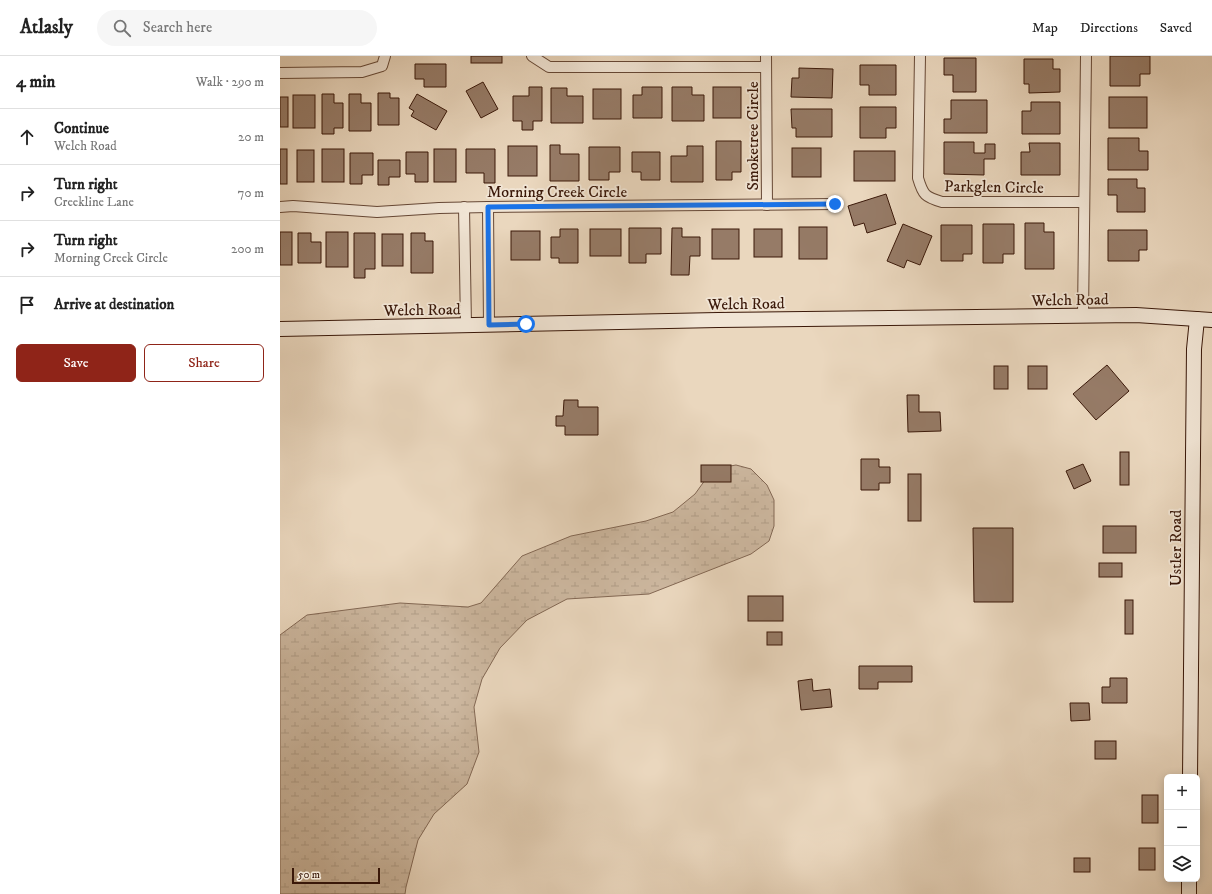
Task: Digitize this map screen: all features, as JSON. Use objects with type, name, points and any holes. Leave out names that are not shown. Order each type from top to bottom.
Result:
[{"type":"main road","name":"Welch Road","points":[[280,329],[725,320],[1136,315],[1212,320]]},
{"type":"main road","name":"Ustler Road","points":[[1190,774],[1194,349],[1197,319]]},
{"type":"main road","points":[[1189,882],[1189,894]]},
{"type":"street","points":[[280,73],[362,72],[382,66],[385,56]]},
{"type":"street","name":"Smoketree Circle","points":[[532,56],[549,67],[766,67]]},
{"type":"street","name":"Smoketree Circle","points":[[766,56],[767,205]]},
{"type":"street","name":"Parkglen Circle","points":[[920,56],[918,178],[921,189],[928,198],[942,202],[1084,202]]},
{"type":"street","points":[[1083,316],[1086,56]]},
{"type":"street","name":"Morning Creek Circle","points":[[280,207],[293,206],[377,212],[464,207],[835,204]]},
{"type":"street","points":[[464,207],[466,326]]},
{"type":"street","points":[[488,207],[489,325]]},
{"type":"green space","points":[[736,465],[751,469],[767,485],[774,500],[774,526],[769,541],[751,554],[649,594],[567,599],[527,620],[500,648],[482,679],[474,707],[479,752],[467,784],[434,814],[418,840],[405,894],[280,894],[280,635],[307,615],[400,603],[468,607],[481,603],[522,556],[571,536],[646,521],[673,512],[695,494],[713,469]]},
{"type":"building","points":[[471,56],[502,56],[502,63],[471,63]]},
{"type":"building","points":[[1110,56],[1150,56],[1150,74],[1140,74],[1140,86],[1110,86]]},
{"type":"building","points":[[944,58],[976,58],[976,92],[953,92],[953,75],[944,75]]},
{"type":"building","points":[[1024,59],[1053,59],[1053,69],[1060,69],[1060,92],[1029,93],[1029,84],[1024,84]]},
{"type":"building","points":[[415,64],[446,64],[446,87],[424,87],[424,79],[415,79]]},
{"type":"building","points":[[860,65],[896,65],[896,95],[869,95],[869,85],[860,85]]},
{"type":"building","points":[[799,68],[833,69],[832,98],[791,97],[792,78],[799,78]]},
{"type":"building","points":[[483,82],[498,109],[481,118],[466,91]]},
{"type":"building","points":[[529,87],[542,87],[542,121],[533,121],[533,130],[522,130],[522,121],[513,121],[513,96],[529,96]]},
{"type":"building","points":[[642,87],[662,87],[662,118],[633,118],[633,95],[642,95]]},
{"type":"building","points":[[672,87],[692,87],[692,95],[704,95],[704,121],[672,121]]},
{"type":"building","points":[[713,87],[741,87],[741,118],[713,118]]},
{"type":"building","points":[[551,88],[567,88],[567,96],[583,96],[583,123],[551,123]]},
{"type":"building","points":[[593,89],[621,89],[621,119],[593,119]]},
{"type":"building","points":[[378,93],[390,93],[390,98],[399,98],[399,125],[378,125]]},
{"type":"building","points":[[322,94],[334,94],[334,103],[343,103],[343,128],[334,128],[334,134],[322,134]]},
{"type":"building","points":[[349,94],[361,94],[361,103],[371,103],[371,131],[349,131]]},
{"type":"building","points":[[417,94],[447,111],[436,130],[411,116],[414,111],[409,108]]},
{"type":"building","points":[[293,95],[315,95],[315,128],[293,128]]},
{"type":"building","points":[[280,97],[288,97],[288,127],[280,127]]},
{"type":"building","points":[[1109,97],[1147,97],[1147,128],[1109,128]]},
{"type":"building","points":[[951,100],[987,100],[987,133],[944,133],[944,119],[951,119]]},
{"type":"building","points":[[1031,102],[1060,102],[1060,134],[1022,134],[1022,111],[1031,111]]},
{"type":"building","points":[[860,107],[896,107],[896,128],[886,128],[886,138],[860,138]]},
{"type":"building","points":[[791,109],[832,109],[832,137],[796,137],[796,128],[792,128]]},
{"type":"building","points":[[1108,138],[1139,138],[1139,151],[1148,151],[1148,170],[1108,170]]},
{"type":"building","points":[[716,141],[741,141],[741,172],[732,172],[732,180],[716,180]]},
{"type":"building","points":[[944,142],[974,142],[974,153],[985,153],[985,144],[995,144],[995,159],[984,159],[984,175],[944,174]]},
{"type":"building","points":[[1029,143],[1060,143],[1060,175],[1021,175],[1021,152],[1030,152]]},
{"type":"building","points":[[550,145],[560,145],[560,154],[579,154],[579,181],[550,181]]},
{"type":"building","points":[[508,146],[537,146],[537,176],[508,176]]},
{"type":"building","points":[[687,146],[703,146],[703,182],[671,182],[671,156],[687,156]]},
{"type":"building","points":[[589,147],[620,147],[620,172],[609,172],[609,180],[589,180]]},
{"type":"building","points":[[792,148],[821,148],[821,177],[792,177]]},
{"type":"building","points":[[280,149],[287,149],[287,184],[280,184]]},
{"type":"building","points":[[322,149],[344,149],[344,182],[322,182]]},
{"type":"building","points":[[434,149],[456,149],[456,182],[434,182]]},
{"type":"building","points":[[466,149],[495,149],[495,183],[484,183],[484,173],[466,173]]},
{"type":"building","points":[[297,150],[314,150],[314,182],[297,182]]},
{"type":"building","points":[[854,151],[895,151],[895,181],[854,181]]},
{"type":"building","points":[[406,152],[428,152],[428,182],[415,182],[415,174],[406,174]]},
{"type":"building","points":[[632,152],[660,152],[660,180],[641,180],[641,172],[632,172]]},
{"type":"building","points":[[350,153],[373,153],[373,175],[362,175],[362,184],[350,184]]},
{"type":"building","points":[[378,160],[400,160],[400,177],[389,177],[389,185],[378,185]]},
{"type":"building","points":[[1108,179],[1137,179],[1137,188],[1145,188],[1145,212],[1117,212],[1117,195],[1108,195]]},
{"type":"building","points":[[886,194],[896,224],[867,233],[864,223],[854,226],[848,206]]},
{"type":"building","points":[[1025,223],[1044,223],[1044,232],[1054,232],[1054,269],[1025,269]]},
{"type":"building","points":[[903,224],[932,236],[920,265],[907,260],[904,268],[887,261]]},
{"type":"building","points":[[983,224],[1014,224],[1014,254],[1003,254],[1003,263],[983,263]]},
{"type":"building","points":[[941,225],[972,225],[972,254],[963,254],[963,261],[941,261]]},
{"type":"building","points":[[799,227],[827,227],[827,259],[799,259]]},
{"type":"building","points":[[629,228],[661,228],[661,254],[646,254],[646,263],[629,263]]},
{"type":"building","points":[[672,228],[682,228],[682,237],[700,237],[700,256],[690,256],[689,275],[671,275]]},
{"type":"building","points":[[560,229],[578,229],[578,263],[559,263],[559,258],[551,258],[551,237],[560,237]]},
{"type":"building","points":[[590,229],[621,229],[621,256],[590,256]]},
{"type":"building","points":[[712,229],[739,229],[739,259],[712,259]]},
{"type":"building","points":[[754,229],[782,229],[782,257],[754,257]]},
{"type":"building","points":[[1108,230],[1147,230],[1147,250],[1139,250],[1139,261],[1108,261]]},
{"type":"building","points":[[511,231],[540,231],[540,260],[511,260]]},
{"type":"building","points":[[280,232],[292,232],[292,265],[280,265]]},
{"type":"building","points":[[326,232],[348,232],[348,267],[326,267]]},
{"type":"building","points":[[298,233],[311,233],[311,242],[321,242],[321,263],[298,263]]},
{"type":"building","points":[[354,233],[375,233],[375,269],[365,269],[365,278],[354,278]]},
{"type":"building","points":[[411,233],[425,233],[425,241],[433,241],[433,273],[411,273]]},
{"type":"building","points":[[382,234],[403,234],[403,266],[382,266]]},
{"type":"building","points":[[1107,365],[1129,391],[1096,420],[1073,394]]},
{"type":"building","points":[[994,366],[1008,366],[1008,389],[994,389]]},
{"type":"building","points":[[1028,366],[1047,366],[1047,389],[1028,389]]},
{"type":"building","points":[[907,395],[919,395],[919,412],[940,412],[941,431],[908,432]]},
{"type":"building","points":[[564,400],[578,400],[578,407],[598,407],[598,435],[565,435],[565,426],[556,426],[556,416],[563,416]]},
{"type":"building","points":[[1120,452],[1129,452],[1129,485],[1120,485]]},
{"type":"building","points":[[861,459],[879,459],[879,467],[890,467],[890,483],[879,483],[879,490],[861,490]]},
{"type":"building","points":[[1083,464],[1091,481],[1074,489],[1066,471]]},
{"type":"building","points":[[701,465],[731,465],[731,482],[701,482]]},
{"type":"building","points":[[908,474],[921,474],[921,521],[908,521]]},
{"type":"building","points":[[1103,526],[1136,526],[1136,553],[1103,553]]},
{"type":"building","points":[[973,528],[1013,528],[1013,602],[974,602]]},
{"type":"building","points":[[1099,563],[1122,563],[1122,577],[1099,577]]},
{"type":"building","points":[[748,596],[783,596],[783,621],[748,621]]},
{"type":"building","points":[[1125,600],[1133,600],[1133,634],[1125,634]]},
{"type":"building","points":[[767,632],[782,632],[782,645],[767,645]]},
{"type":"building","points":[[859,666],[912,666],[912,682],[878,682],[878,689],[859,689]]},
{"type":"building","points":[[1110,678],[1127,678],[1127,703],[1102,703],[1102,687],[1110,687]]},
{"type":"building","points":[[812,679],[813,691],[830,689],[832,707],[801,710],[798,681]]},
{"type":"building","points":[[1070,703],[1089,703],[1090,720],[1071,721]]},
{"type":"building","points":[[1095,741],[1116,741],[1116,759],[1095,759]]},
{"type":"building","points":[[1142,795],[1158,795],[1158,823],[1142,823]]},
{"type":"building","points":[[1139,848],[1155,848],[1155,870],[1139,870]]},
{"type":"building","points":[[1074,858],[1090,858],[1090,872],[1074,872]]},
{"type":"route","points":[[526,324],[489,325],[488,207],[835,204]]}]
